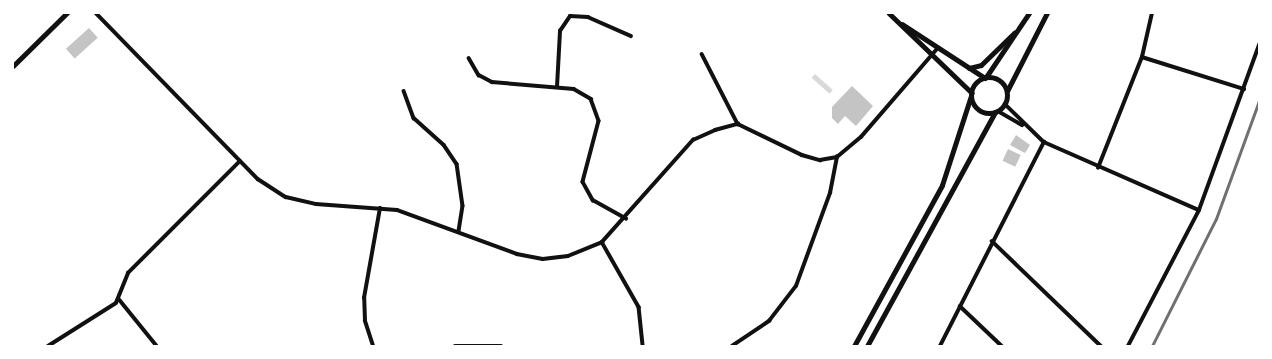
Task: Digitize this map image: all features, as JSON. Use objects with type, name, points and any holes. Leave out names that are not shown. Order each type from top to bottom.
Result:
[{"type":"main road","points":[[854,346],[942,185],[975,84],[986,77],[1030,13]]},
{"type":"main road","points":[[867,346],[997,112],[1005,104],[1007,91],[1047,13]]},
{"type":"main road","points":[[970,68],[981,65],[1021,26]]},
{"type":"main road","points":[[986,77],[999,80],[1007,91]]},
{"type":"main road","points":[[972,95],[978,109],[997,112]]},
{"type":"street","points":[[13,66],[67,13]]},
{"type":"street","points":[[96,13],[240,161],[286,197],[316,204],[380,208],[419,216],[537,258],[568,256],[602,242],[626,218],[693,140],[738,124]]},
{"type":"street","points":[[889,13],[937,48],[986,77]]},
{"type":"street","points":[[1098,168],[1142,57],[1152,13]]},
{"type":"street","points":[[557,87],[560,31],[570,16],[588,17],[631,36]]},
{"type":"street","points":[[896,19],[932,57],[972,95]]},
{"type":"street","points":[[1128,346],[1199,210],[1244,90],[1259,45]]},
{"type":"street","points":[[702,54],[738,124],[802,156],[820,160],[837,157],[861,137],[932,57],[937,48]]},
{"type":"street","points":[[1142,57],[1244,90]]},
{"type":"street","points":[[469,58],[479,75],[492,82],[557,87],[584,93],[596,106],[599,121],[583,182],[593,200],[626,218]]},
{"type":"street","points":[[404,92],[414,118],[444,145],[457,164],[463,206],[459,231]]},
{"type":"street","points":[[1005,104],[1026,128]]},
{"type":"street","points":[[997,112],[1026,128],[1044,142],[1098,168],[1199,210]]},
{"type":"street","points":[[940,346],[992,241],[1044,142]]},
{"type":"street","points":[[732,346],[769,321],[796,286],[830,192],[837,157]]},
{"type":"street","points":[[48,346],[97,318],[119,300],[128,272],[240,161]]},
{"type":"street","points":[[373,346],[365,321],[364,290],[380,208]]},
{"type":"street","points":[[992,241],[1101,346]]},
{"type":"street","points":[[602,242],[639,307],[643,346]]},
{"type":"street","points":[[119,300],[157,346]]},
{"type":"street","points":[[960,306],[1002,346]]},
{"type":"street","points":[[455,346],[501,346]]},
{"type":"shaded area","points":[[815,74],[833,90],[829,94],[812,78]]},
{"type":"building","points":[[89,28],[98,38],[75,58],[66,49]]},
{"type":"building","points":[[852,86],[873,106],[856,126],[845,116],[838,124],[832,118],[832,107]]},
{"type":"building","points":[[1016,135],[1030,145],[1025,153],[1010,145]]},
{"type":"building","points":[[1008,149],[1021,155],[1015,167],[1003,161]]},
{"type":"railway","points":[[1152,346],[1216,219],[1259,101]]}]
